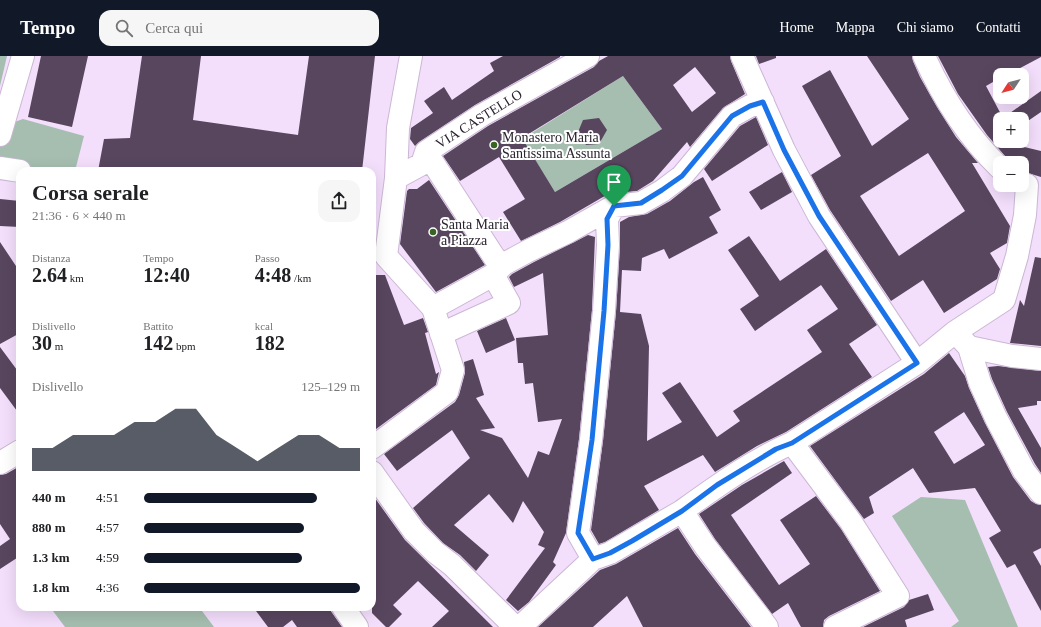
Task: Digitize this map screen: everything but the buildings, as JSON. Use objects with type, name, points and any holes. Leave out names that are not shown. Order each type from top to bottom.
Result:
[{"type":"street","points":[[0,135],[23,56]]},
{"type":"street","points":[[376,445],[447,392],[452,370],[433,308],[379,259],[396,178],[398,128],[411,56]]},
{"type":"street","name":"VIA CASTELLO","points":[[396,178],[422,164],[426,152],[482,115],[588,56]]},
{"type":"street","points":[[742,56],[784,150],[819,216],[917,363]]},
{"type":"street","points":[[924,56],[932,75],[961,121],[993,161]]},
{"type":"street","points":[[433,308],[614,206],[641,203],[662,190],[682,176],[732,116],[750,106],[763,102]]},
{"type":"street","points":[[426,152],[498,262],[498,270],[509,303],[441,334]]},
{"type":"street","points":[[0,168],[16,170]]},
{"type":"street","points":[[520,627],[593,559],[610,553],[682,511],[717,485],[776,449],[792,443],[917,363],[962,340],[1004,300],[1017,256],[1030,185]]},
{"type":"street","points":[[593,559],[578,533],[592,440],[604,311],[608,245],[607,219],[614,206]]},
{"type":"street","points":[[962,340],[1012,356],[1041,359]]},
{"type":"street","points":[[962,340],[996,418],[1024,471],[1041,493]]},
{"type":"street","points":[[792,443],[850,522],[898,596],[835,627]]},
{"type":"street","points":[[0,464],[16,454]]},
{"type":"street","points":[[376,478],[414,531],[515,627]]},
{"type":"street","points":[[682,511],[704,546],[766,627]]},
{"type":"street","points":[[345,611],[357,627]]},
{"type":"green space","points":[[0,56],[7,56],[0,86]]},
{"type":"green space","points":[[623,76],[662,129],[555,192],[522,139]]},
{"type":"green space","points":[[23,119],[84,136],[76,167],[18,167],[0,165],[0,143],[6,125]]},
{"type":"green space","points":[[921,497],[965,500],[1018,627],[951,627],[959,621],[892,516]]},
{"type":"green space","points":[[53,611],[202,611],[214,627],[65,627]]},
{"type":"place","name":"Monastero Maria Santissima Assunta","points":[[494,145]]},
{"type":"place","name":"Santa Maria a Piazza","points":[[433,232]]},
{"type":"route","points":[[763,102],[784,150],[819,216],[917,363],[792,443],[776,449],[717,485],[682,511],[610,553],[593,559],[578,533],[592,440],[597,373],[604,311],[608,245],[607,219],[614,206],[641,203],[662,190],[682,176],[732,116],[750,106],[763,102]]}]
